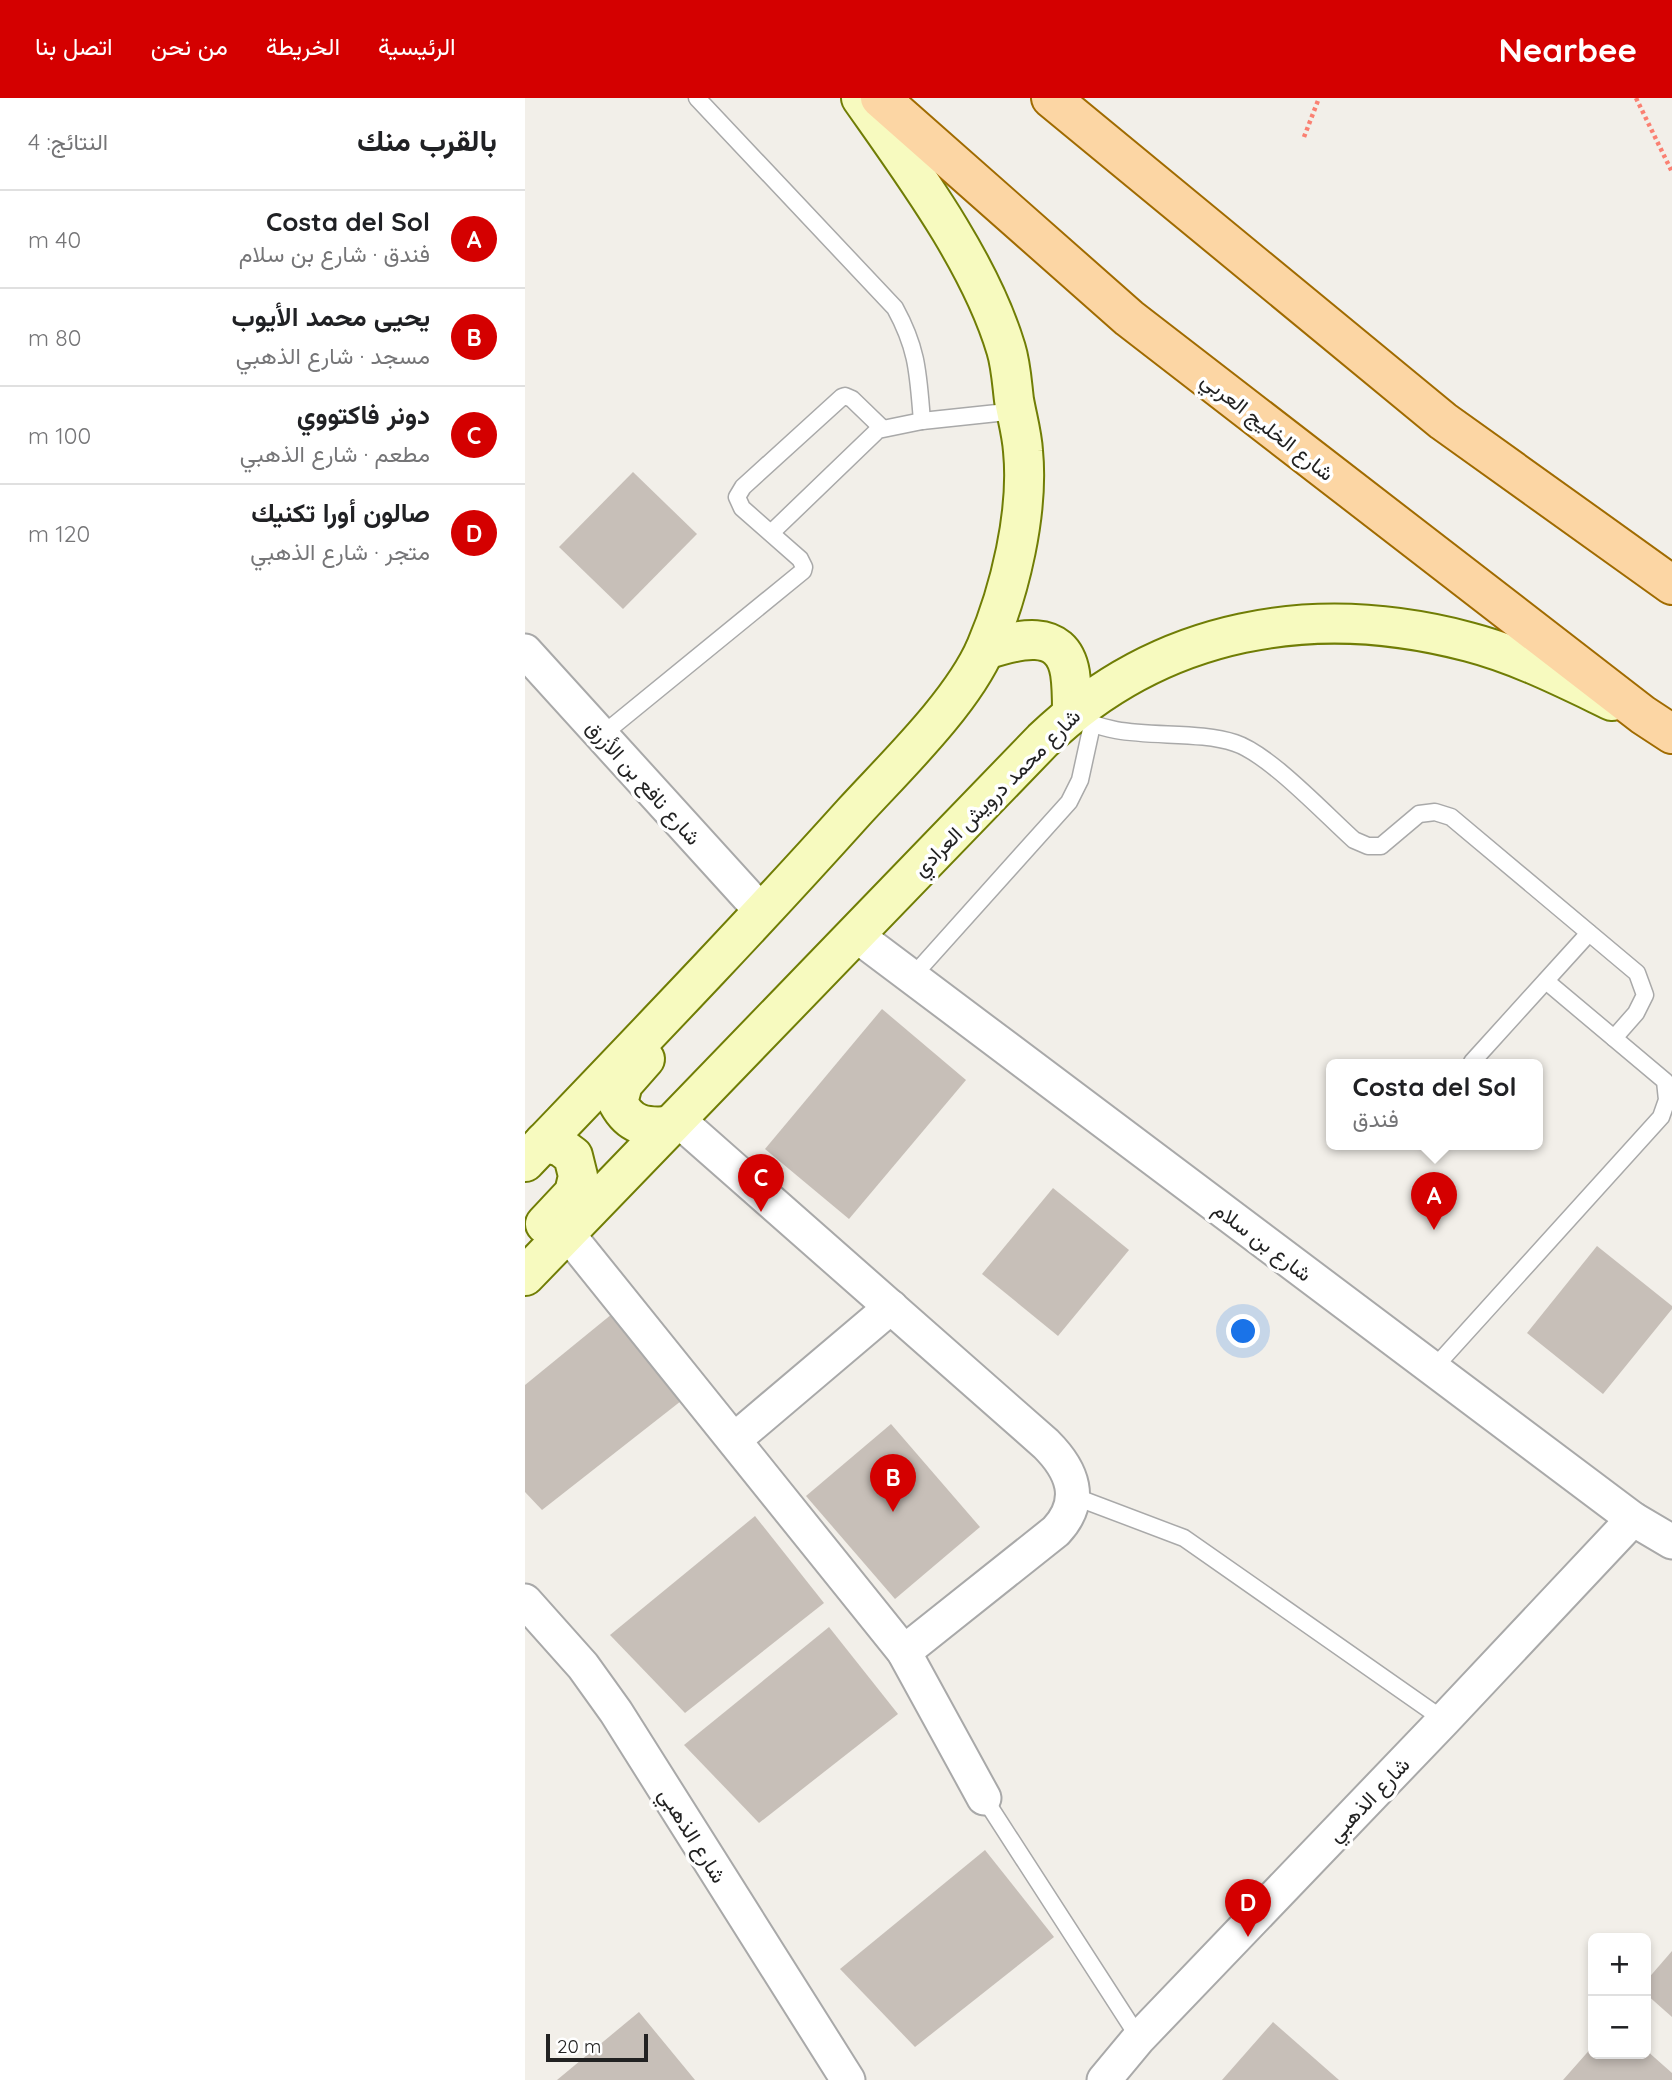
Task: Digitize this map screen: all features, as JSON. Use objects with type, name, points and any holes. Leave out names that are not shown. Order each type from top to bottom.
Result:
[{"type":"main road","name":"شارع الخليج العربي","points":[[880,98],[1129,318],[1657,725]]},
{"type":"main road","points":[[1051,98],[1070,117],[1443,421],[1672,585]]},
{"type":"street","points":[[535,1152],[763,913],[918,741],[950,703],[985,650],[1006,596],[1019,523],[1023,452],[1007,351],[985,298],[957,244],[925,191],[861,98]]},
{"type":"street","name":"شارع محمد درويش العرادي","points":[[525,1276],[1043,740],[1082,718],[1100,692],[1140,670],[1216,639],[1268,629],[1336,623],[1394,627],[1471,642],[1529,663],[1657,725]]},
{"type":"street","points":[[985,650],[1016,640],[1029,639],[1043,641],[1055,648],[1065,658],[1082,718]]},
{"type":"street","name":"شارع نافع بن الأزرق","points":[[525,651],[763,913]]},
{"type":"street","name":"شارع بن سلام","points":[[856,935],[1633,1519],[1672,1542]]},
{"type":"street","points":[[718,959],[691,1007],[623,1084],[618,1103],[626,1117],[637,1124],[656,1127],[672,1122],[891,1307],[1058,1457],[1066,1469],[1073,1496],[1065,1521],[904,1652]]},
{"type":"street","points":[[525,1246],[574,1193],[578,1176],[573,1156],[561,1146],[535,1152]]},
{"type":"street","points":[[567,1233],[904,1652],[984,1798]]},
{"type":"street","points":[[734,1440],[891,1307]]},
{"type":"street","name":"شارع الذهبي","points":[[1104,2080],[1139,2038],[1633,1519]]},
{"type":"street","name":"شارع الذهبي","points":[[525,1601],[583,1666],[616,1712],[848,2080]]},
{"type":"lane","points":[[697,98],[895,308],[909,332],[917,360],[922,421]]},
{"type":"lane","points":[[601,735],[803,571],[804,566],[800,559],[738,502],[737,497],[743,487],[842,397],[852,399],[882,428]]},
{"type":"lane","points":[[771,533],[882,428],[1016,411]]},
{"type":"lane","points":[[1082,718],[1101,728],[1217,739],[1245,747],[1269,763],[1354,840],[1368,846],[1381,846],[1419,814],[1435,812],[1451,817],[1637,973],[1645,995],[1636,1013],[1614,1038]]},
{"type":"lane","points":[[912,977],[1069,802],[1084,768],[1082,718]]},
{"type":"lane","points":[[1475,1059],[1589,933]]},
{"type":"lane","points":[[1433,1369],[1661,1117],[1667,1100],[1665,1081],[1546,981]]},
{"type":"lane","points":[[1073,1496],[1184,1538],[1444,1720]]},
{"type":"lane","points":[[984,1798],[1139,2038]]},
{"type":"path","points":[[1304,137],[1319,98]]},
{"type":"path","points":[[1636,98],[1672,172]]},
{"type":"building","points":[[633,472],[697,534],[623,609],[559,547]]},
{"type":"building","points":[[882,1009],[966,1080],[849,1219],[765,1149]]},
{"type":"building","points":[[1053,1188],[1129,1250],[1058,1336],[982,1274]]},
{"type":"building","points":[[1597,1246],[1672,1306],[1603,1394],[1527,1333]]},
{"type":"building","points":[[612,1314],[681,1401],[542,1510],[525,1492],[525,1385]]},
{"type":"building","points":[[891,1424],[980,1527],[895,1599],[806,1496]]},
{"type":"building","points":[[755,1516],[824,1603],[685,1713],[610,1635]]},
{"type":"building","points":[[829,1627],[898,1714],[759,1823],[684,1745]]},
{"type":"building","points":[[985,1850],[1054,1937],[915,2047],[840,1969]]},
{"type":"building","points":[[1672,1951],[1672,2017],[1651,1998],[1651,1975]]},
{"type":"building","points":[[639,2012],[695,2080],[557,2080]]},
{"type":"building","points":[[1273,2022],[1339,2080],[1222,2080]]},
{"type":"building","points":[[1588,2052],[1588,2059],[1651,2059],[1651,2054],[1672,2073],[1672,2080],[1563,2080]]},
{"type":"place","name":"دونر فاكتووي","points":[[761,1212]]},
{"type":"place","name":"Costa del Sol","points":[[1434,1230]]},
{"type":"place","name":"يحيى محمد الأيوب","points":[[893,1512]]},
{"type":"place","name":"صالون أورا تكنيك","points":[[1248,1937]]}]
